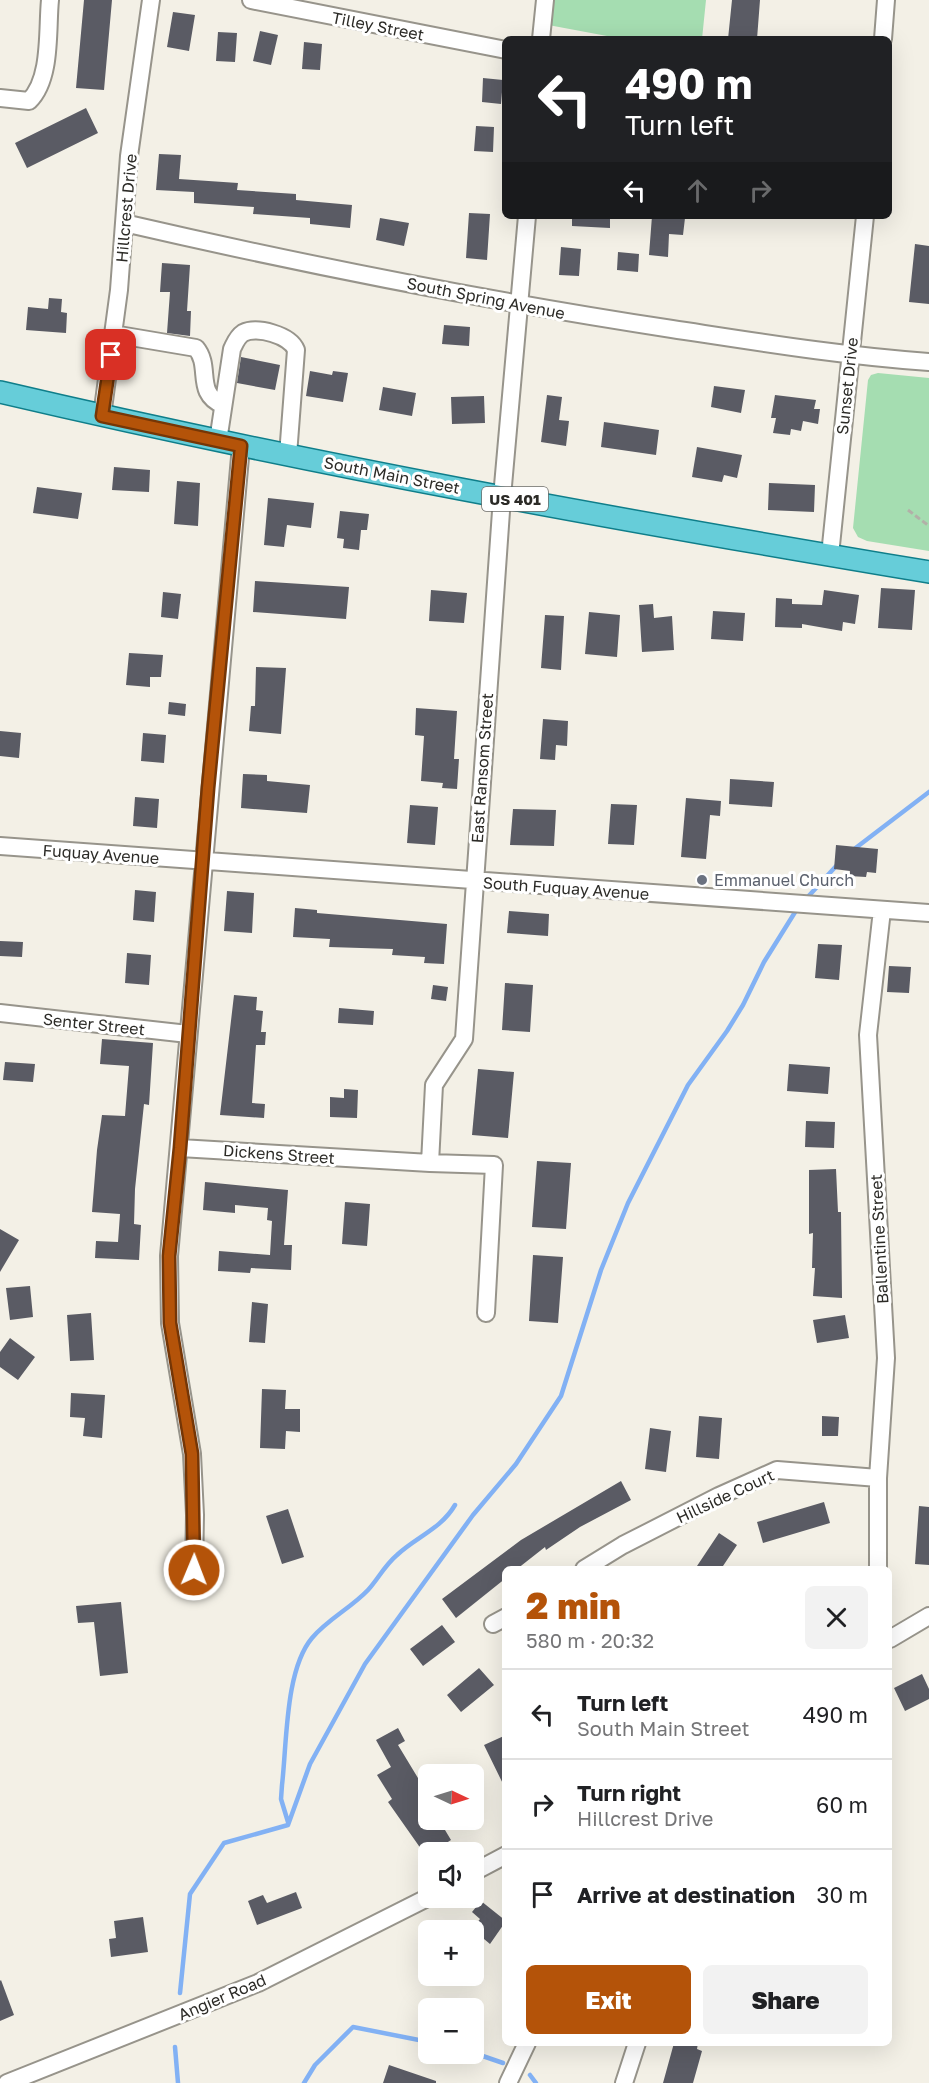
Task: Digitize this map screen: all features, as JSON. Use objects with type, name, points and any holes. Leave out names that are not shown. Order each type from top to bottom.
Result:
[{"type":"main road","name":"South Main Street","points":[[0,392],[241,446],[502,497],[929,572]]},
{"type":"street","points":[[0,98],[29,100],[38,92],[44,66],[50,0]]},
{"type":"street","name":"Hillcrest Drive","points":[[102,416],[114,334],[129,156],[151,0]]},
{"type":"street","name":"Tilley Street","points":[[251,0],[502,49]]},
{"type":"street","points":[[542,36],[545,0]]},
{"type":"street","points":[[883,36],[886,0]]},
{"type":"street","name":"East Ransom Street","points":[[430,1163],[434,1085],[464,1039],[502,497],[527,219]]},
{"type":"street","name":"Sunset Drive","points":[[830,555],[865,219]]},
{"type":"street","name":"South Spring Avenue","points":[[124,223],[245,251],[520,306],[851,356],[929,362]]},
{"type":"street","points":[[218,441],[232,349],[238,337],[245,332],[258,330],[287,338],[296,350],[288,455]]},
{"type":"street","points":[[114,334],[196,348],[201,353],[207,391],[212,401],[223,405]]},
{"type":"street","points":[[194,1570],[192,1454],[170,1323],[169,1256],[241,446]]},
{"type":"street","name":"Fuquay Avenue","points":[[0,846],[203,862]]},
{"type":"street","name":"South Fuquay Avenue","points":[[203,862],[929,913]]},
{"type":"street","name":"Ballentine Street","points":[[878,1566],[878,1478],[886,1358],[868,1035],[882,910]]},
{"type":"street","name":"Senter Street","points":[[0,1013],[188,1034]]},
{"type":"street","name":"Dickens Street","points":[[180,1148],[494,1165],[486,1313]]},
{"type":"street","name":"Hillside Court","points":[[589,1566],[623,1545],[719,1496],[777,1470],[878,1478]]},
{"type":"street","points":[[892,1638],[929,1616]]},
{"type":"street","points":[[484,1867],[502,1857]]},
{"type":"street","name":"Angier Road","points":[[7,2083],[258,1983],[418,1903]]},
{"type":"street","points":[[508,2083],[526,2046]]},
{"type":"street","points":[[624,2083],[636,2046]]},
{"type":"path","points":[[908,510],[929,526]]},
{"type":"green space","points":[[545,0],[706,0],[702,36],[607,36],[543,24]]},
{"type":"green space","points":[[878,373],[929,378],[929,551],[867,541],[858,537],[853,528],[868,380],[871,375]]},
{"type":"building","points":[[84,0],[112,0],[104,90],[76,88]]},
{"type":"building","points":[[732,0],[760,0],[757,36],[728,36]]},
{"type":"building","points":[[173,12],[195,15],[189,51],[167,47]]},
{"type":"building","points":[[260,31],[278,35],[271,65],[253,61]]},
{"type":"building","points":[[218,32],[237,33],[235,62],[216,61]]},
{"type":"building","points":[[304,42],[322,44],[320,70],[302,69]]},
{"type":"building","points":[[483,78],[502,80],[501,104],[482,102]]},
{"type":"building","points":[[86,108],[98,133],[27,168],[15,143]]},
{"type":"building","points":[[476,126],[494,127],[493,152],[474,151]]},
{"type":"building","points":[[159,154],[181,155],[179,179],[238,183],[237,190],[296,194],[296,200],[352,205],[350,228],[310,224],[310,218],[253,214],[254,207],[194,203],[194,192],[156,190]]},
{"type":"building","points":[[469,213],[490,214],[487,260],[466,258]]},
{"type":"building","points":[[380,218],[409,223],[404,246],[376,240]]},
{"type":"building","points":[[572,219],[610,219],[610,228],[572,226]]},
{"type":"building","points":[[652,219],[685,219],[683,235],[669,234],[668,257],[649,255]]},
{"type":"building","points":[[915,244],[929,246],[929,304],[909,302]]},
{"type":"building","points":[[561,247],[581,249],[579,276],[559,275]]},
{"type":"building","points":[[618,252],[639,254],[638,272],[617,270]]},
{"type":"building","points":[[162,263],[190,265],[187,311],[191,311],[190,336],[167,333],[170,292],[160,292]]},
{"type":"building","points":[[49,298],[62,299],[61,312],[67,313],[66,333],[26,330],[28,307],[48,309]]},
{"type":"building","points":[[444,325],[470,327],[469,346],[442,344]]},
{"type":"building","points":[[241,357],[280,365],[275,390],[237,383]]},
{"type":"building","points":[[310,371],[332,375],[333,371],[348,373],[343,402],[306,396]]},
{"type":"building","points":[[714,386],[745,390],[741,413],[711,407]]},
{"type":"building","points":[[383,387],[416,393],[412,416],[379,410]]},
{"type":"building","points":[[547,395],[562,397],[559,420],[569,421],[566,446],[541,442]]},
{"type":"building","points":[[775,395],[816,400],[814,409],[820,409],[818,424],[803,421],[801,431],[791,429],[790,435],[773,433],[776,418],[771,418]]},
{"type":"building","points":[[484,396],[485,423],[452,424],[451,397]]},
{"type":"building","points":[[604,422],[659,430],[656,455],[601,447]]},
{"type":"building","points":[[697,447],[742,455],[737,478],[724,475],[722,482],[692,477]]},
{"type":"building","points":[[114,467],[150,470],[149,492],[112,490]]},
{"type":"building","points":[[177,481],[200,483],[198,526],[174,524]]},
{"type":"building","points":[[769,483],[815,485],[814,512],[768,510]]},
{"type":"building","points":[[37,487],[82,493],[78,519],[33,513]]},
{"type":"building","points":[[268,498],[314,503],[311,528],[287,525],[284,547],[264,545]]},
{"type":"building","points":[[340,511],[369,514],[367,530],[361,530],[359,550],[343,548],[344,539],[337,538]]},
{"type":"building","points":[[255,581],[349,587],[346,619],[253,612]]},
{"type":"building","points":[[881,588],[915,590],[912,630],[878,628]]},
{"type":"building","points":[[431,590],[467,593],[464,623],[429,621]]},
{"type":"building","points":[[824,590],[859,595],[855,624],[843,622],[842,631],[802,624],[802,628],[775,627],[776,598],[792,599],[792,604],[822,605]]},
{"type":"building","points":[[163,592],[181,594],[178,619],[161,617]]},
{"type":"building","points":[[653,604],[654,618],[672,616],[674,650],[642,652],[639,605]]},
{"type":"building","points":[[713,611],[745,613],[743,641],[711,639]]},
{"type":"building","points":[[589,612],[620,615],[617,657],[585,654]]},
{"type":"building","points":[[545,615],[564,616],[561,670],[541,668]]},
{"type":"building","points":[[129,653],[163,655],[161,677],[150,677],[150,687],[126,685]]},
{"type":"building","points":[[256,667],[286,668],[281,734],[249,731],[251,706],[255,706]]},
{"type":"building","points":[[169,702],[186,704],[185,716],[168,714]]},
{"type":"building","points":[[416,708],[457,711],[454,759],[459,759],[457,789],[442,788],[443,783],[421,781],[424,736],[415,735]]},
{"type":"building","points":[[543,719],[568,721],[567,746],[556,745],[555,760],[540,759]]},
{"type":"building","points":[[0,731],[21,733],[19,758],[0,756]]},
{"type":"building","points":[[143,733],[166,735],[164,763],[141,761]]},
{"type":"building","points":[[243,774],[267,775],[267,781],[310,785],[307,813],[241,808]]},
{"type":"building","points":[[730,779],[774,782],[772,807],[729,804]]},
{"type":"building","points":[[135,797],[159,799],[157,828],[133,826]]},
{"type":"building","points":[[686,798],[721,801],[720,816],[710,815],[706,859],[681,857]]},
{"type":"building","points":[[611,804],[637,805],[634,845],[608,844]]},
{"type":"building","points":[[410,805],[438,807],[435,845],[407,843]]},
{"type":"building","points":[[513,809],[556,810],[554,846],[510,845]]},
{"type":"building","points":[[836,845],[878,849],[876,873],[867,872],[866,877],[849,876],[850,871],[834,869]]},
{"type":"building","points":[[135,890],[156,892],[154,922],[133,920]]},
{"type":"building","points":[[227,891],[254,893],[252,933],[224,931]]},
{"type":"building","points":[[295,908],[317,910],[317,913],[447,924],[444,964],[424,963],[425,957],[392,955],[393,949],[329,947],[330,939],[293,937]]},
{"type":"building","points":[[509,911],[549,914],[548,936],[507,933]]},
{"type":"building","points":[[0,941],[23,942],[22,957],[0,956]]},
{"type":"building","points":[[818,944],[842,945],[839,980],[815,978]]},
{"type":"building","points":[[127,953],[151,955],[149,985],[125,983]]},
{"type":"building","points":[[889,966],[911,967],[909,993],[887,992]]},
{"type":"building","points":[[505,983],[533,985],[530,1032],[502,1030]]},
{"type":"building","points":[[433,985],[448,987],[446,1001],[431,999]]},
{"type":"building","points":[[234,995],[257,997],[256,1010],[263,1011],[261,1032],[266,1032],[265,1045],[256,1045],[252,1103],[265,1104],[264,1118],[220,1115]]},
{"type":"building","points":[[339,1008],[374,1011],[373,1025],[338,1023]]},
{"type":"building","points":[[102,1039],[153,1043],[149,1105],[144,1104],[135,1189],[134,1224],[141,1225],[139,1260],[95,1258],[96,1241],[118,1242],[120,1214],[92,1212],[102,1115],[125,1116],[129,1066],[100,1064]]},
{"type":"building","points":[[5,1062],[35,1064],[33,1082],[3,1080]]},
{"type":"building","points":[[789,1064],[830,1067],[828,1094],[787,1091]]},
{"type":"building","points":[[478,1069],[514,1072],[508,1138],[472,1135]]},
{"type":"building","points":[[344,1089],[358,1090],[357,1118],[330,1117],[330,1097],[344,1098]]},
{"type":"building","points":[[806,1121],[835,1122],[834,1148],[805,1147]]},
{"type":"building","points":[[537,1161],[571,1163],[566,1229],[532,1227]]},
{"type":"building","points":[[836,1169],[838,1212],[841,1212],[842,1298],[813,1296],[815,1268],[812,1268],[813,1233],[809,1234],[809,1170]]},
{"type":"building","points":[[205,1182],[288,1190],[284,1245],[292,1245],[291,1270],[251,1268],[250,1273],[218,1271],[219,1251],[270,1255],[272,1221],[267,1220],[268,1208],[235,1205],[235,1213],[203,1210]]},
{"type":"building","points":[[345,1202],[370,1204],[367,1246],[342,1244]]},
{"type":"building","points":[[0,1229],[19,1240],[0,1272]]},
{"type":"building","points":[[533,1255],[563,1257],[558,1323],[529,1321]]},
{"type":"building","points":[[30,1286],[33,1317],[10,1320],[6,1288]]},
{"type":"building","points":[[252,1302],[268,1304],[265,1343],[249,1342]]},
{"type":"building","points":[[91,1313],[94,1360],[70,1361],[67,1315]]},
{"type":"building","points":[[845,1315],[849,1338],[817,1343],[813,1320]]},
{"type":"building","points":[[10,1338],[35,1357],[18,1380],[0,1367],[0,1352]]},
{"type":"building","points":[[262,1389],[286,1390],[285,1409],[300,1409],[300,1432],[286,1431],[285,1449],[260,1448]]},
{"type":"building","points":[[71,1393],[105,1395],[102,1438],[83,1436],[85,1418],[70,1417]]},
{"type":"building","points":[[699,1416],[722,1418],[719,1459],[696,1457]]},
{"type":"building","points":[[822,1416],[839,1417],[838,1436],[822,1436]]},
{"type":"building","points":[[650,1428],[671,1431],[666,1472],[645,1469]]},
{"type":"building","points":[[621,1481],[631,1500],[580,1527],[546,1550],[545,1547],[521,1566],[502,1566],[502,1581],[456,1618],[442,1599],[521,1540]]},
{"type":"building","points":[[824,1502],[830,1523],[763,1543],[757,1522]]},
{"type":"building","points":[[919,1506],[929,1507],[929,1565],[915,1564]]},
{"type":"building","points":[[288,1509],[304,1557],[282,1564],[266,1516]]},
{"type":"building","points":[[719,1533],[737,1545],[723,1566],[697,1566]]},
{"type":"building","points":[[121,1602],[128,1673],[100,1676],[94,1622],[78,1623],[76,1606]]},
{"type":"building","points":[[442,1625],[455,1642],[423,1666],[410,1649]]},
{"type":"building","points":[[479,1668],[494,1685],[461,1712],[447,1695]]},
{"type":"building","points":[[922,1674],[929,1689],[929,1699],[905,1711],[894,1688]]},
{"type":"building","points":[[398,1728],[405,1741],[398,1745],[418,1778],[418,1830],[445,1830],[451,1840],[448,1842],[418,1842],[418,1845],[388,1802],[392,1799],[377,1775],[391,1767],[376,1740]]},
{"type":"building","points":[[502,1737],[502,1782],[484,1745]]},
{"type":"building","points":[[296,1892],[302,1908],[257,1925],[248,1901],[263,1895],[267,1903]]},
{"type":"building","points":[[484,1903],[502,1918],[502,1927],[490,1944],[484,1939],[484,1920],[472,1912],[475,1908],[484,1908]]},
{"type":"building","points":[[143,1917],[148,1952],[111,1957],[109,1939],[116,1938],[114,1921]]},
{"type":"building","points":[[0,1981],[14,2015],[0,2021]]},
{"type":"building","points":[[673,2046],[698,2046],[697,2049],[702,2051],[693,2083],[663,2083]]},
{"type":"building","points":[[389,2065],[436,2081],[436,2083],[383,2083]]},
{"type":"waterway","points":[[853,850],[929,792]]},
{"type":"waterway","points":[[805,900],[838,864]]},
{"type":"waterway","points":[[180,1993],[190,1894],[224,1843],[288,1825],[310,1764],[365,1664],[473,1515],[516,1464],[561,1396],[601,1270],[628,1203],[688,1085],[727,1031],[743,1005],[764,962],[797,909]]},
{"type":"waterway","points":[[288,1822],[281,1799],[287,1728],[292,1688],[303,1652],[318,1631],[368,1590],[393,1559],[443,1520],[455,1505]]},
{"type":"waterway","points":[[304,2083],[315,2065],[353,2027],[418,2040]]},
{"type":"waterway","points":[[175,2047],[178,2083]]},
{"type":"waterway","points":[[484,2056],[503,2063]]},
{"type":"waterway","points":[[530,2075],[536,2083]]},
{"type":"place","name":"Emmanuel Church","points":[[702,880]]},
{"type":"route","points":[[111,355],[102,416],[241,446],[208,788],[180,1148],[169,1256],[170,1323],[192,1454],[195,1515],[194,1570]]}]
